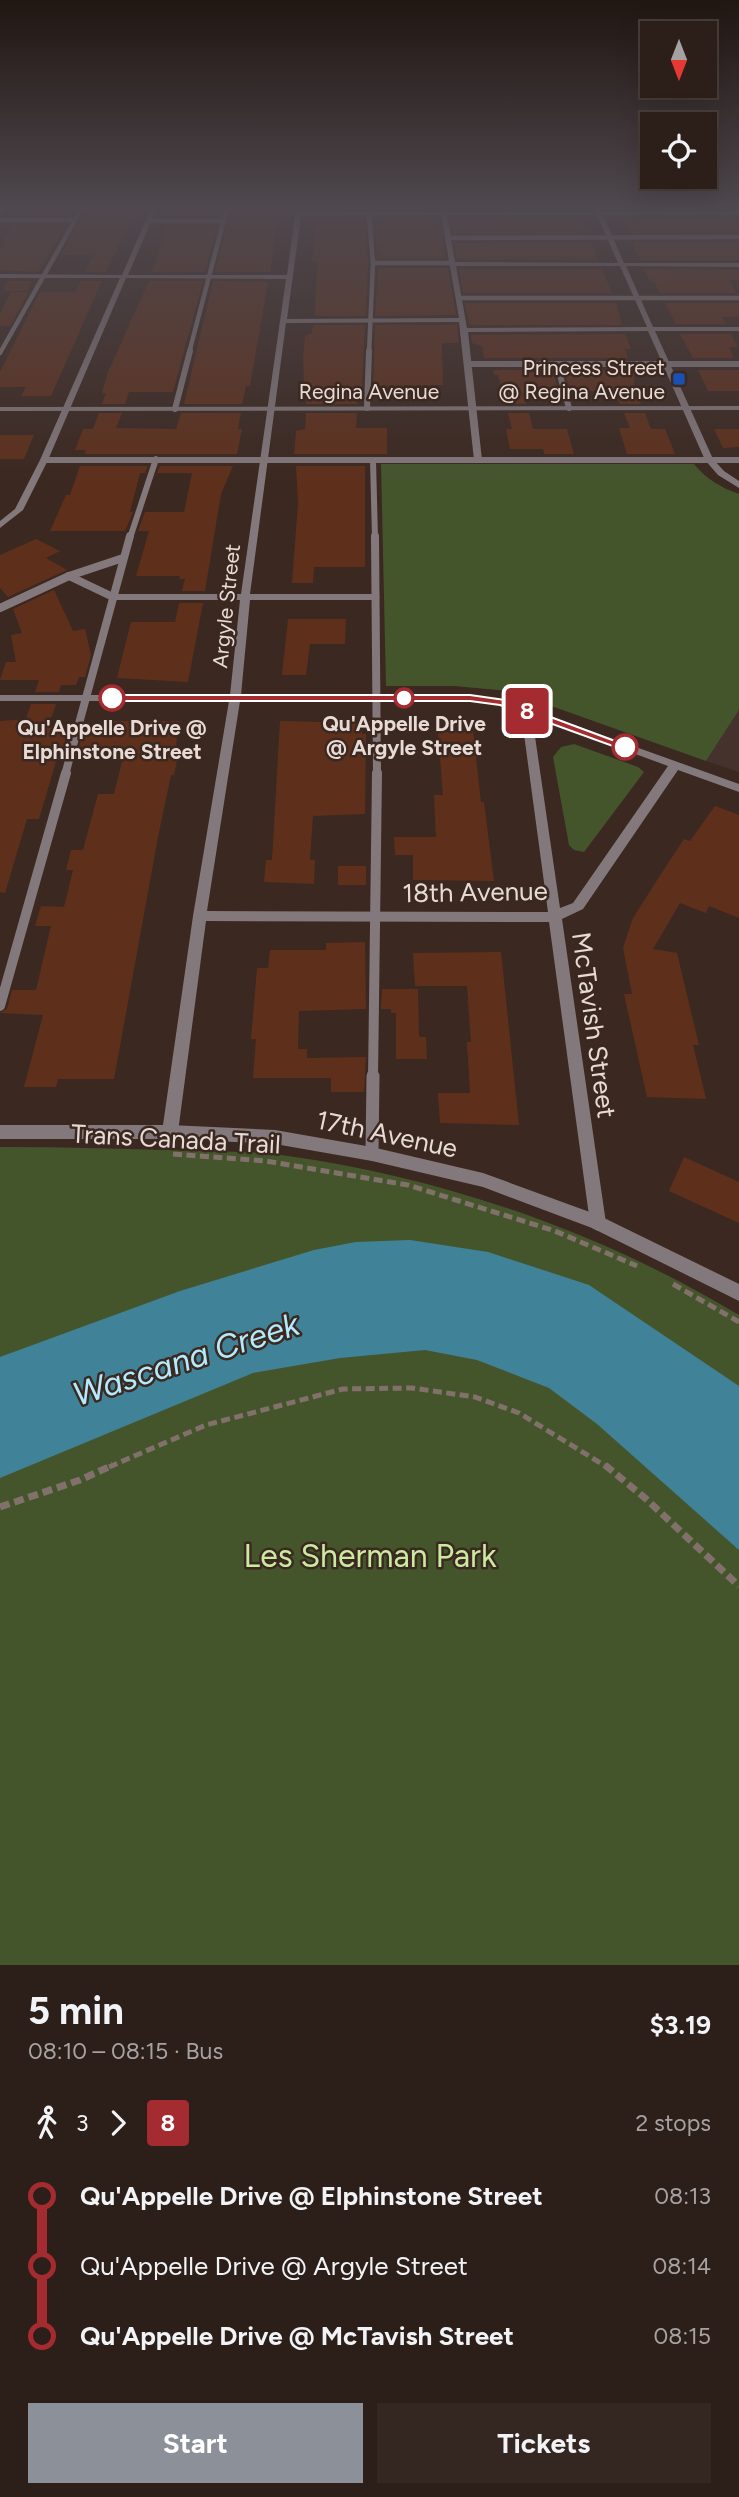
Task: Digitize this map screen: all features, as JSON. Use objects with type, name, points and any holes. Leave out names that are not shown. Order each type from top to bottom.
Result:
[{"type":"street","points":[[0,525],[19,510],[115,300]]},
{"type":"street","name":"Argyle Street","points":[[170,1132],[200,916],[235,698],[245,597],[286,300]]},
{"type":"street","points":[[458,300],[478,460]]},
{"type":"street","points":[[639,300],[709,460],[721,473],[739,485]]},
{"type":"street","points":[[284,321],[462,320]]},
{"type":"street","points":[[464,330],[739,330]]},
{"type":"street","name":"Regina Avenue","points":[[0,409],[739,408]]},
{"type":"street","points":[[113,597],[375,597]]},
{"type":"street","points":[[0,698],[470,698],[502,702],[526,710],[739,788]]},
{"type":"street","name":"McTavish Street","points":[[526,710],[598,1223]]},
{"type":"street","name":"18th Avenue","points":[[200,916],[553,916],[578,906],[675,765]]},
{"type":"street","name":"17th Avenue","points":[[0,1132],[170,1132],[275,1137],[372,1154],[483,1180],[598,1223],[739,1293]]},
{"type":"lane","points":[[0,353],[30,300]]},
{"type":"lane","points":[[175,409],[204,300]]},
{"type":"lane","points":[[367,408],[372,300]]},
{"type":"lane","points":[[468,364],[739,364]]},
{"type":"lane","points":[[557,364],[569,408]]},
{"type":"lane","points":[[0,1006],[87,698],[123,558],[156,459]]},
{"type":"lane","points":[[44,460],[739,460]]},
{"type":"lane","points":[[372,1154],[378,697],[373,460]]},
{"type":"lane","points":[[0,608],[69,576],[123,558]]},
{"type":"lane","points":[[69,576],[113,597]]},
{"type":"path","name":"Trans Canada Trail","points":[[172,1153],[266,1161],[408,1185],[555,1231],[640,1268]]},
{"type":"path","points":[[663,1278],[739,1322]]},
{"type":"path","points":[[0,1507],[80,1480],[206,1425],[343,1389],[412,1388],[475,1397],[519,1413],[562,1438],[624,1481],[739,1586]]},
{"type":"shaded area","points":[[739,710],[739,772],[706,761]]},
{"type":"green space","points":[[381,464],[694,464],[715,482],[739,494],[739,710],[706,761],[509,691],[454,686],[386,686]]},
{"type":"green space","points":[[574,744],[638,767],[644,772],[584,852],[574,850],[569,845],[553,757],[561,747]]},
{"type":"green space","name":"Les Sherman Park","points":[[0,1147],[260,1153],[401,1177],[460,1193],[575,1233],[686,1285],[739,1315],[739,1965],[0,1965]]},
{"type":"water","name":"Wascana Creek","points":[[410,1240],[488,1252],[589,1285],[739,1386],[739,1550],[597,1424],[549,1388],[477,1360],[425,1350],[340,1358],[253,1373],[0,1478],[0,1357],[180,1291],[314,1250],[356,1242]]},
{"type":"building","points":[[7,300],[25,300],[10,326],[0,326],[0,313]]},
{"type":"building","points":[[36,300],[94,300],[51,396],[21,396],[26,387],[0,387],[0,372]]},
{"type":"building","points":[[141,300],[198,300],[173,392],[129,392],[125,404],[102,404],[108,372]]},
{"type":"building","points":[[209,300],[265,300],[250,386],[246,386],[242,404],[184,404]]},
{"type":"building","points":[[316,300],[367,300],[366,316],[315,316]]},
{"type":"building","points":[[376,300],[453,300],[456,315],[375,316]]},
{"type":"building","points":[[465,303],[616,303],[622,325],[469,325]]},
{"type":"building","points":[[665,303],[739,303],[739,317],[722,317],[726,324],[676,324]]},
{"type":"building","points":[[313,325],[365,325],[362,387],[358,387],[357,404],[306,404],[308,385],[304,385],[303,357],[305,336],[312,333]]},
{"type":"building","points":[[375,325],[457,325],[459,343],[442,343],[443,385],[373,386]]},
{"type":"building","points":[[625,334],[631,349],[625,349],[628,358],[484,358],[482,346],[472,343],[471,335]]},
{"type":"building","points":[[680,334],[731,334],[738,347],[729,347],[734,358],[693,358]]},
{"type":"building","points":[[493,370],[553,370],[558,391],[523,393],[526,404],[505,404],[498,375],[494,375]]},
{"type":"building","points":[[564,370],[634,370],[634,385],[641,404],[620,404],[616,391],[570,391]]},
{"type":"building","points":[[698,370],[739,370],[739,391],[708,391]]},
{"type":"building","points":[[99,413],[122,413],[116,428],[176,429],[181,413],[241,413],[238,429],[242,429],[237,454],[84,454],[86,450],[75,450],[83,429],[93,429]]},
{"type":"building","points":[[306,413],[357,413],[356,428],[387,428],[387,454],[294,454],[296,431],[305,429]]},
{"type":"building","points":[[508,413],[529,413],[533,429],[567,429],[574,454],[544,454],[543,449],[510,449],[506,429],[512,429]]},
{"type":"building","points":[[624,413],[645,413],[651,429],[665,429],[675,454],[627,454],[619,428],[630,428]]},
{"type":"building","points":[[714,429],[739,429],[739,447],[723,448]]},
{"type":"building","points":[[0,435],[34,435],[24,459],[0,459]]},
{"type":"building","points":[[80,466],[148,466],[145,473],[140,473],[130,512],[133,512],[125,531],[50,531],[66,495],[70,495]]},
{"type":"building","points":[[160,466],[233,466],[221,494],[205,591],[182,591],[185,579],[179,579],[180,576],[136,576],[149,531],[138,531],[145,512],[184,512],[192,473],[157,473]]},
{"type":"building","points":[[296,466],[365,466],[365,567],[314,567],[313,583],[292,583],[298,503]]},
{"type":"building","points":[[36,539],[60,551],[46,558],[67,570],[8,597],[0,588],[0,555]]},
{"type":"building","points":[[54,590],[73,631],[85,629],[91,655],[85,677],[79,677],[76,685],[61,685],[59,692],[35,692],[39,680],[0,680],[6,662],[16,662],[11,635],[22,633],[13,609]]},
{"type":"building","points":[[179,603],[203,603],[188,682],[117,678],[131,622],[175,622]]},
{"type":"building","points":[[288,619],[346,619],[345,644],[310,644],[306,675],[282,675]]},
{"type":"building","points":[[31,704],[56,704],[49,725],[72,725],[64,755],[58,755],[39,819],[27,819],[5,893],[0,892],[0,721],[26,719]]},
{"type":"building","points":[[106,721],[180,721],[174,756],[178,756],[174,775],[171,775],[158,837],[114,1079],[58,1079],[56,1087],[24,1087],[43,1015],[0,1013],[7,1009],[12,990],[36,990],[51,926],[35,926],[41,906],[64,907],[73,870],[66,870],[71,850],[83,850],[98,794],[114,794],[124,754],[77,754],[85,725],[105,725]]},
{"type":"building","points":[[280,721],[362,723],[362,734],[366,734],[365,814],[313,816],[310,860],[315,860],[314,884],[264,882],[266,860],[272,860]]},
{"type":"building","points":[[473,731],[494,881],[413,880],[413,855],[395,855],[394,837],[436,837],[434,795],[443,795],[438,732]]},
{"type":"building","points":[[715,806],[739,815],[739,918],[709,906],[706,913],[680,903],[653,949],[677,953],[699,1045],[693,1045],[706,1099],[647,1097],[624,994],[632,994],[623,948],[633,918],[661,874],[684,839],[690,841]]},
{"type":"building","points":[[338,866],[366,866],[366,885],[338,885]]},
{"type":"building","points":[[365,942],[366,1009],[299,1011],[298,1049],[307,1049],[307,1058],[366,1057],[364,1092],[331,1092],[331,1078],[253,1078],[256,1039],[251,1039],[257,968],[268,968],[270,950],[326,950],[326,943]]},
{"type":"building","points":[[501,952],[519,1125],[440,1123],[438,1093],[470,1093],[467,1042],[471,1042],[467,986],[415,986],[413,953]]},
{"type":"building","points":[[382,989],[418,989],[419,1037],[426,1037],[427,1059],[396,1059],[396,1013],[391,1013],[391,1009],[381,1009]]},
{"type":"building","points":[[684,1157],[739,1182],[739,1223],[669,1191]]},
{"type":"bus line","name":"8","points":[[112,698],[470,698],[502,702],[625,747]]},
{"type":"place","name":"Princess Street @ Regina Avenue","points":[[679,379]]},
{"type":"place","name":"Qu'Appelle Drive @ Elphinstone Street","points":[[112,698]]},
{"type":"place","name":"Qu'Appelle Drive @ Argyle Street","points":[[404,698]]}]
